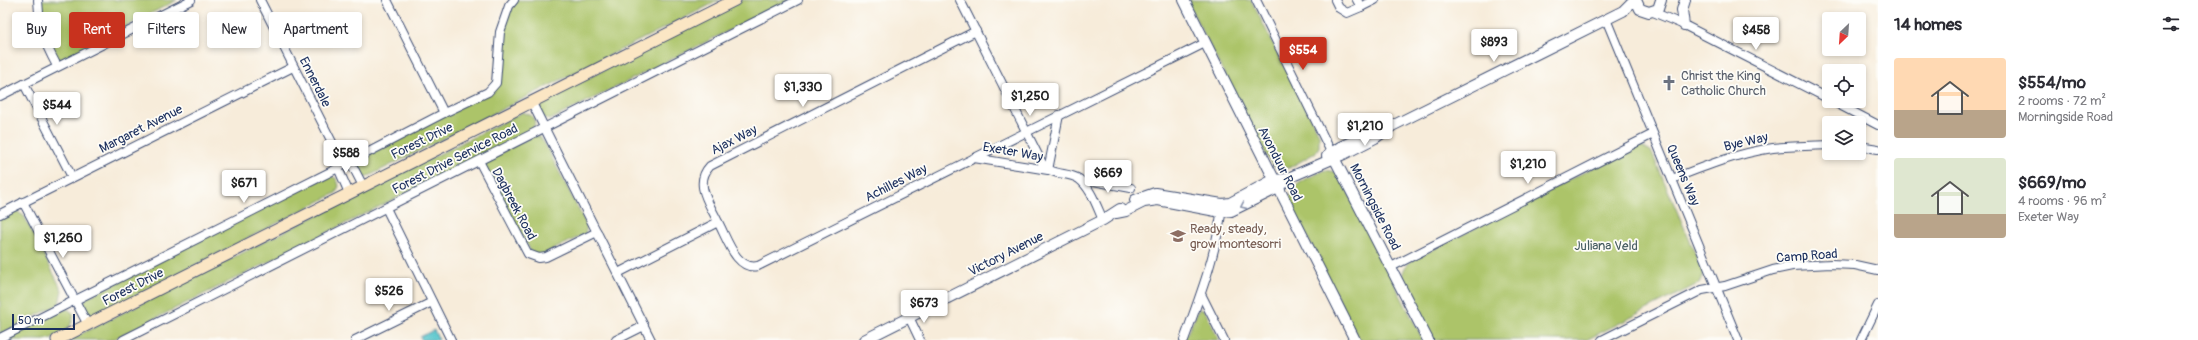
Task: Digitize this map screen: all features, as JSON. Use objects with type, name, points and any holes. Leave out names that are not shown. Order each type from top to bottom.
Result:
[{"type":"main road","name":"Forest Drive","points":[[57,340],[735,0]]},
{"type":"street","points":[[38,0],[40,30],[43,41],[57,66]]},
{"type":"street","points":[[0,96],[57,66],[191,0]]},
{"type":"street","name":"Ennerdale","points":[[260,0],[338,154],[338,168],[349,193]]},
{"type":"street","points":[[387,0],[444,113]]},
{"type":"street","points":[[0,338],[488,92],[496,83],[500,32],[510,6],[514,0]]},
{"type":"street","name":"Forest Drive Service Road","points":[[123,340],[798,0]]},
{"type":"street","points":[[960,0],[1042,163],[1048,170]]},
{"type":"street","name":"Avonduur Road","points":[[1184,0],[1355,340]]},
{"type":"street","name":"Morningside Road","points":[[1256,0],[1333,155],[1428,340]]},
{"type":"street","points":[[1335,0],[1339,8],[1347,13],[1359,4],[1376,0]]},
{"type":"street","points":[[1276,184],[1320,163],[1333,155],[1375,138],[1392,126],[1623,11],[1635,0],[1641,10]]},
{"type":"street","points":[[1684,25],[1682,10],[1685,0]]},
{"type":"street","points":[[1623,11],[1641,10],[1661,4],[1674,20],[1822,95]]},
{"type":"street","name":"Queens Way","points":[[1606,19],[1738,340]]},
{"type":"street","name":"Ajax Way","points":[[718,222],[702,187],[704,172],[710,166],[976,31]]},
{"type":"street","name":"Achilles Way","points":[[718,222],[741,263],[752,268],[758,266],[1205,43]]},
{"type":"street","name":"Margaret Avenue","points":[[0,214],[293,67]]},
{"type":"street","points":[[24,84],[72,177]]},
{"type":"street","points":[[532,103],[652,340]]},
{"type":"street","points":[[1846,108],[1878,124]]},
{"type":"street","points":[[1048,170],[1059,115]]},
{"type":"street","points":[[1391,267],[1653,134]]},
{"type":"street","name":"Bye Way","points":[[1672,178],[1718,161],[1758,151],[1794,146],[1822,145]]},
{"type":"street","points":[[1866,147],[1878,149]]},
{"type":"street","points":[[338,154],[350,161],[363,186]]},
{"type":"street","name":"Exeter Way","points":[[974,158],[1048,170],[1073,176],[1084,183]]},
{"type":"street","name":"Dagbreek Road","points":[[479,161],[528,254],[540,258],[546,257],[597,232]]},
{"type":"street","points":[[1103,220],[1084,183],[1093,181],[1131,188]]},
{"type":"street","name":"Victory Avenue","points":[[864,340],[1103,220],[1138,198],[1155,193],[1222,208],[1243,206],[1276,184]]},
{"type":"street","points":[[23,202],[88,325]]},
{"type":"street","points":[[386,208],[451,340]]},
{"type":"street","points":[[1184,340],[1201,294],[1219,234],[1222,208]]},
{"type":"street","points":[[618,273],[718,222]]},
{"type":"street","name":"Camp Road","points":[[1602,340],[1702,290],[1773,270],[1792,266],[1855,265],[1878,270]]},
{"type":"street","points":[[1201,294],[1224,340]]},
{"type":"street","points":[[355,340],[432,302]]},
{"type":"street","points":[[1860,340],[1878,305]]},
{"type":"street","points":[[909,318],[920,340]]},
{"type":"street","points":[[616,340],[644,326]]},
{"type":"green space","points":[[39,0],[177,0],[154,12],[133,12],[133,23],[125,27],[125,12],[69,12],[69,48],[84,48],[61,60],[56,59],[48,48],[61,48],[61,12],[41,12]]},
{"type":"green space","points":[[517,0],[720,0],[365,178],[361,177],[355,165],[357,161],[493,89],[503,22]]},
{"type":"green space","points":[[743,0],[790,0],[550,120],[543,118],[539,110],[542,101]]},
{"type":"green space","points":[[1186,0],[1251,0],[1319,134],[1319,147],[1315,153],[1289,168],[1276,167],[1270,162]]},
{"type":"green space","points":[[523,112],[532,116],[535,122],[533,130],[112,340],[69,340]]},
{"type":"green space","points":[[533,136],[540,137],[545,144],[587,226],[585,234],[538,257],[533,255],[482,164],[484,161]]},
{"type":"green space","name":"Juliana Veld","points":[[1637,145],[1651,151],[1703,271],[1702,279],[1698,284],[1586,340],[1433,340],[1404,284],[1403,272],[1409,262]]},
{"type":"green space","points":[[1325,170],[1335,172],[1340,176],[1423,340],[1359,340],[1290,203],[1290,196],[1296,186]]},
{"type":"green space","points":[[329,175],[337,179],[339,186],[336,193],[94,317],[86,314],[82,306],[86,298]]},
{"type":"green space","points":[[15,210],[24,216],[62,290],[59,304],[0,334],[0,216]]},
{"type":"green space","points":[[68,309],[73,313],[72,323],[64,331],[54,337],[44,340],[3,340],[63,310]]},
{"type":"green space","points":[[1199,309],[1205,311],[1219,340],[1184,340]]},
{"type":"water","points":[[434,330],[439,340],[422,340],[420,337]]},
{"type":"place","name":"Christ the King Catholic Church","points":[[1669,83]]},
{"type":"place","name":"Ready, steady, grow montesorri","points":[[1178,236]]}]
